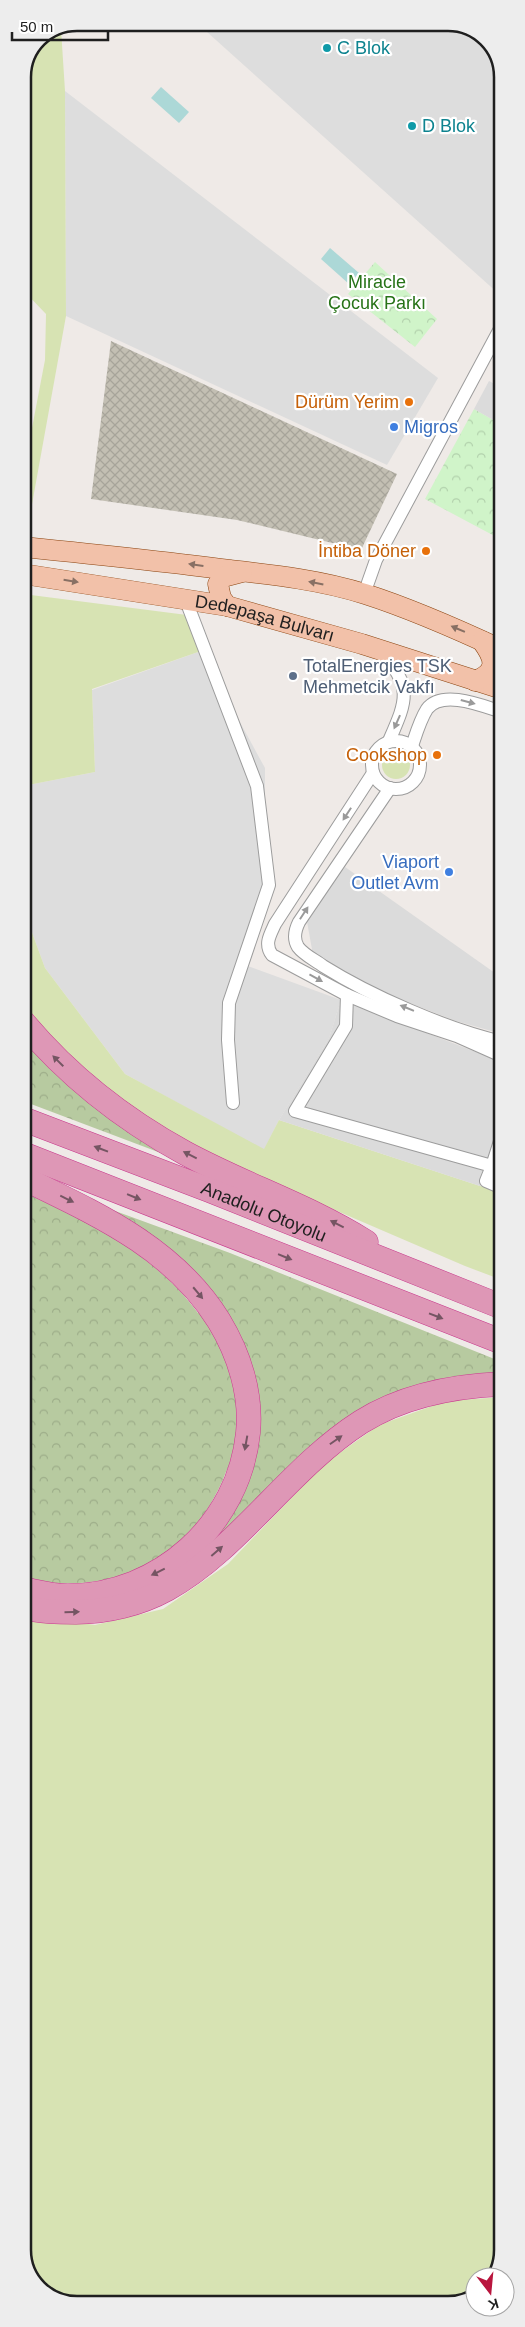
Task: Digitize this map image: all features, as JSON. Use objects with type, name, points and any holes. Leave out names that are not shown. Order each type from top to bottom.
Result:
[{"type":"highway","points":[[31,1031],[69,1072],[127,1118],[186,1153],[341,1226],[423,1277]]},
{"type":"highway","name":"Anadolu Otoyolu","points":[[31,1122],[494,1304]]},
{"type":"highway","name":"Anadolu Otoyolu","points":[[31,1157],[494,1339]]},
{"type":"highway","points":[[31,1182],[87,1209],[138,1239],[158,1253],[181,1274],[200,1295],[230,1344],[244,1380],[248,1410],[247,1440],[236,1480],[209,1529],[168,1567],[142,1580],[95,1593],[68,1596],[31,1590]]},
{"type":"highway","points":[[31,1608],[60,1612],[96,1612],[144,1599],[166,1589],[196,1569],[222,1548],[324,1448],[362,1422],[394,1405],[433,1392],[476,1385],[494,1384]]},
{"type":"main road","name":"Dedepaşa Bulvarı","points":[[31,548],[280,576],[364,594],[463,631],[494,646]]},
{"type":"main road","points":[[227,606],[221,598],[218,584],[223,577],[244,571]]},
{"type":"main road","name":"Dedepaşa Bulvarı","points":[[31,575],[227,606],[378,649],[494,687]]},
{"type":"main road","points":[[475,681],[485,677],[492,667],[492,655],[482,641]]},
{"type":"street","points":[[364,594],[376,560],[494,340]]},
{"type":"street","points":[[185,598],[257,786],[269,885],[229,1003],[228,1040],[233,1102]]},
{"type":"street","points":[[378,649],[394,666],[405,695],[402,710],[389,742]]},
{"type":"street","points":[[412,746],[425,713],[434,703],[456,699],[494,710]]},
{"type":"street","points":[[397,740],[412,746],[420,760],[418,776],[406,787],[390,788],[383,785],[373,773],[372,766],[376,751],[389,742],[397,740]]},
{"type":"street","points":[[373,773],[275,924],[270,936],[269,950],[272,955],[347,995],[402,1018],[456,1036],[494,1053]]},
{"type":"street","points":[[283,960],[292,956],[299,922],[390,788]]},
{"type":"street","points":[[270,936],[284,931],[305,954],[338,975],[386,1000],[444,1023],[494,1039]]},
{"type":"street","points":[[347,995],[346,1026],[295,1111],[492,1166]]},
{"type":"street","points":[[494,1160],[486,1181],[494,1184]]},
{"type":"shaded area","points":[[206,31],[451,31],[465,35],[478,43],[488,54],[494,78],[494,290]]},
{"type":"shaded area","points":[[65,91],[438,378],[387,465],[66,316]]},
{"type":"shaded area","points":[[111,341],[397,474],[361,550],[237,520],[91,499]]},
{"type":"shaded area","points":[[489,381],[494,384],[494,420],[474,409]]},
{"type":"shaded area","points":[[201,651],[265,768],[265,833],[274,891],[245,965],[341,1000],[329,1038],[279,1120],[264,1150],[125,1074],[45,968],[31,930],[31,784],[95,772],[92,690]]},
{"type":"shaded area","points":[[345,867],[494,972],[494,1032],[456,1021],[365,986],[313,955],[306,916]]},
{"type":"shaded area","points":[[341,1000],[494,1059],[494,1141],[480,1186],[279,1120],[329,1038]]},
{"type":"green space","points":[[61,34],[65,91],[66,316],[31,510],[31,433],[45,360],[46,314],[31,298],[31,78],[32,68],[39,52],[52,39]]},
{"type":"green space","name":"Miracle Çocuk Parkı","points":[[375,262],[437,319],[415,347],[348,294]]},
{"type":"green space","points":[[474,409],[494,420],[494,536],[425,499]]},
{"type":"green space","points":[[31,595],[187,615],[201,651],[92,689],[95,772],[31,784]]},
{"type":"green space","points":[[396,751],[406,755],[410,765],[406,775],[396,779],[386,775],[382,765],[386,755]]},
{"type":"green space","points":[[31,930],[45,968],[125,1074],[264,1149],[279,1120],[494,1189],[494,1277],[202,1153],[108,1096],[41,1032],[31,1019]]},
{"type":"green space","points":[[31,1041],[174,1158],[31,1104]]},
{"type":"green space","points":[[31,1196],[72,1215],[119,1241],[161,1273],[181,1292],[198,1313],[202,1312],[232,1369],[238,1405],[234,1455],[211,1504],[180,1543],[164,1556],[146,1566],[106,1580],[85,1583],[31,1579]]},
{"type":"green space","points":[[107,1208],[230,1253],[494,1359],[494,1379],[421,1389],[220,1538],[210,1543],[239,1493],[242,1350]]},
{"type":"green space","points":[[494,1398],[494,2250],[490,2267],[465,2267],[465,2292],[448,2296],[74,2296],[54,2290],[37,2273],[31,2250],[31,1615],[95,1625],[163,1609],[228,1564],[324,1464],[379,1425],[446,1401]]},
{"type":"water","points":[[161,87],[189,112],[179,123],[151,98]]},
{"type":"water","points":[[330,248],[359,273],[349,284],[321,259]]},
{"type":"place","name":"C Blok","points":[[327,48]]},
{"type":"place","name":"D Blok","points":[[412,126]]},
{"type":"place","name":"Dürüm Yerim","points":[[409,402]]},
{"type":"place","name":"Migros","points":[[394,427]]},
{"type":"place","name":"İntiba Döner","points":[[426,551]]},
{"type":"place","name":"TotalEnergies TSK Mehmetcik Vakfı","points":[[293,676]]},
{"type":"place","name":"Cookshop","points":[[437,755]]},
{"type":"place","name":"Viaport Outlet Avm","points":[[449,872]]}]
